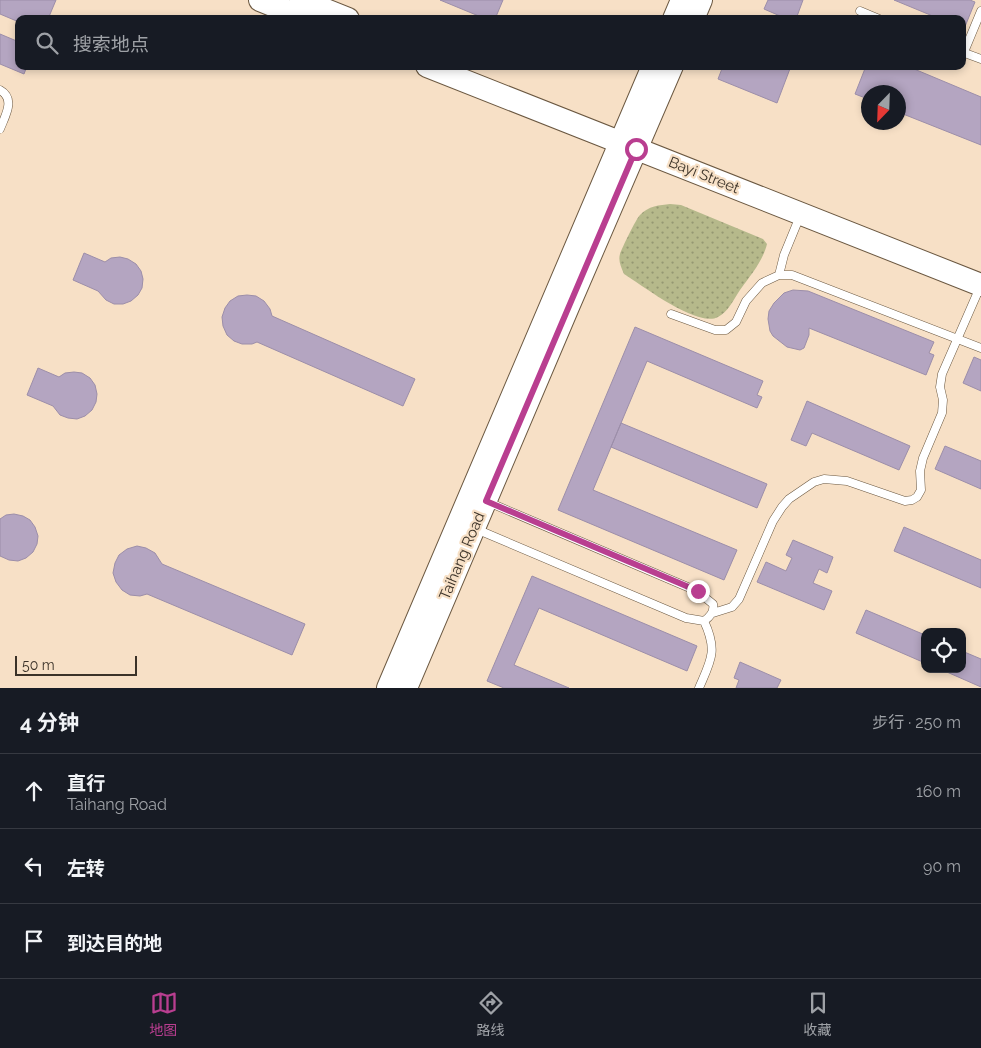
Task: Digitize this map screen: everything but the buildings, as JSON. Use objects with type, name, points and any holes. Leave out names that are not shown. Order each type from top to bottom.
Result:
[{"type":"street","points":[[260,0],[297,15]]},
{"type":"street","points":[[301,0],[338,15]]},
{"type":"street","points":[[676,15],[682,0]]},
{"type":"street","points":[[694,15],[701,0]]},
{"type":"street","name":"Bayi Street","points":[[438,70],[981,268]]},
{"type":"street","name":"Bayi Street","points":[[478,70],[802,214],[981,284]]},
{"type":"street","name":"Taihang Road","points":[[406,688],[486,501],[631,139],[652,70]]},
{"type":"street","name":"Taihang Road","points":[[388,688],[631,139],[670,70]]},
{"type":"lane","points":[[860,11],[870,15]]},
{"type":"lane","points":[[966,45],[981,11]]},
{"type":"lane","points":[[966,53],[981,59]]},
{"type":"lane","points":[[0,90],[4,92],[9,100],[0,129]]},
{"type":"lane","points":[[779,276],[784,255],[802,214]]},
{"type":"lane","points":[[671,314],[715,330],[726,330],[736,322],[746,301],[762,282],[779,276],[792,276],[981,348]]},
{"type":"lane","points":[[712,612],[732,607],[739,599],[773,521],[789,500],[814,482],[824,479],[846,481],[905,501],[917,497],[921,490],[920,471],[923,458],[942,413],[944,400],[940,387],[942,374],[981,284]]},
{"type":"lane","points":[[474,528],[686,618],[704,621],[710,617],[713,604],[698,591],[486,501]]},
{"type":"lane","points":[[699,688],[712,657],[710,633],[704,621]]},
{"type":"green space","points":[[670,204],[681,205],[763,239],[767,244],[756,268],[728,309],[718,317],[709,319],[684,311],[624,274],[619,257],[638,218],[650,208]]},
{"type":"route","points":[[636,149],[486,501],[698,591]]}]
